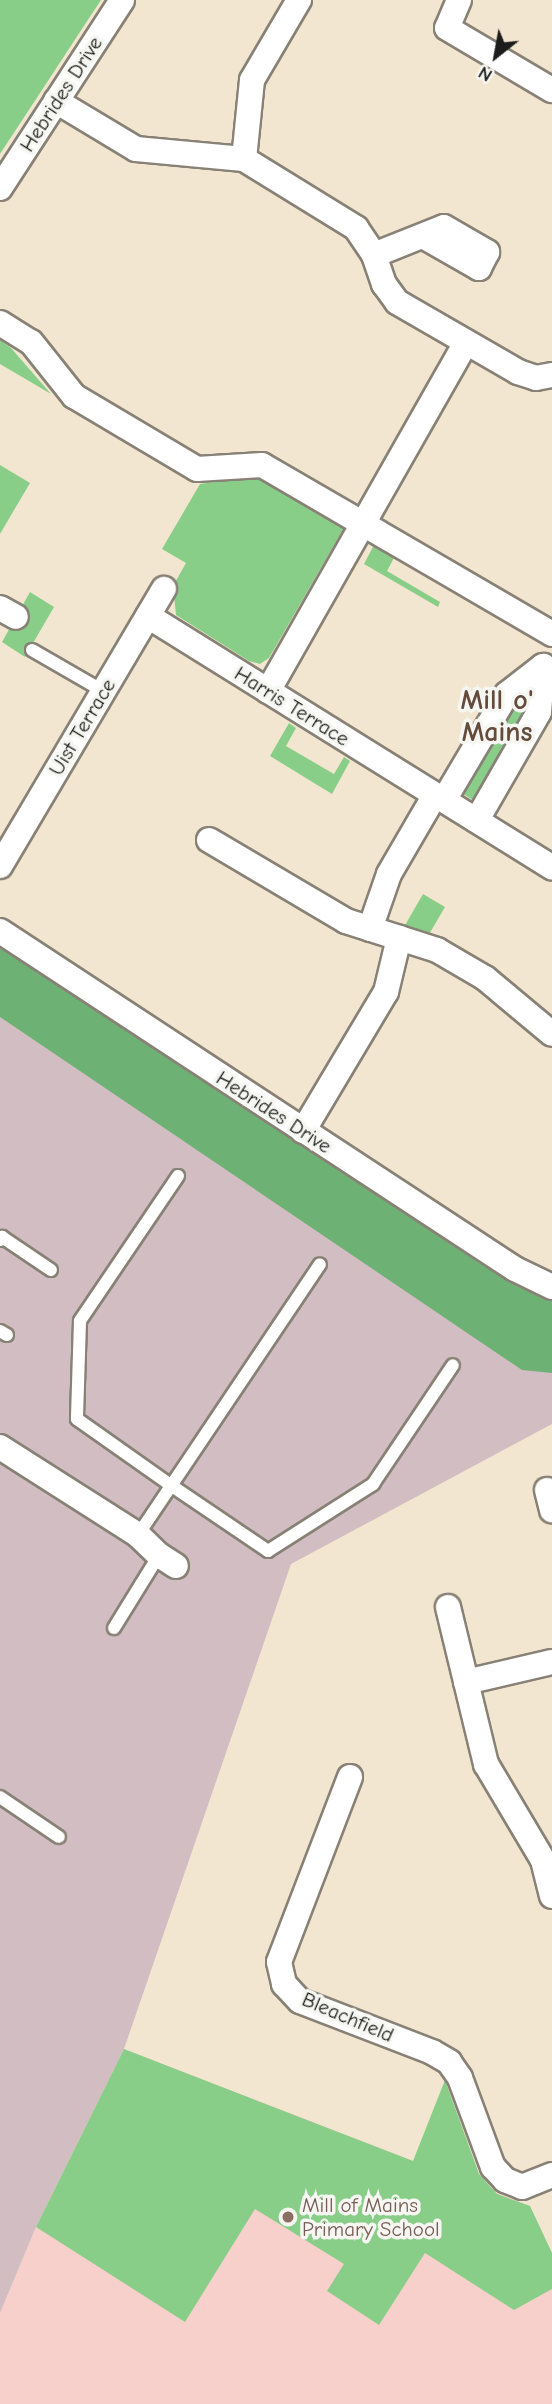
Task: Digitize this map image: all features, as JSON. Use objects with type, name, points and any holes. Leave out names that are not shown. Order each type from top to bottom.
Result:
[{"type":"street","name":"Hebrides Drive","points":[[0,188],[122,0]]},
{"type":"street","points":[[244,159],[252,80],[299,0]]},
{"type":"street","points":[[459,0],[447,28],[552,90]]},
{"type":"street","points":[[56,101],[136,149],[244,159],[342,217],[363,236],[374,255],[384,284],[397,302],[518,372],[536,378],[552,375]]},
{"type":"street","points":[[374,255],[423,236]]},
{"type":"street","points":[[0,323],[31,342],[74,396],[197,469],[262,465],[552,634]]},
{"type":"street","points":[[268,691],[355,542],[362,523],[466,342]]},
{"type":"street","name":"Uist Terrace","points":[[0,866],[164,589]]},
{"type":"street","name":"Harris Terrace","points":[[148,616],[552,867]]},
{"type":"street","points":[[370,929],[389,874],[507,694],[547,658]]},
{"type":"street","points":[[477,820],[539,712],[547,658]]},
{"type":"street","points":[[209,840],[346,921],[437,950],[485,978],[552,1034]]},
{"type":"street","name":"Hebrides Drive","points":[[0,931],[515,1269],[552,1287]]},
{"type":"street","points":[[303,1131],[386,992],[399,938]]},
{"type":"street","points":[[0,1447],[138,1535],[167,1561]]},
{"type":"street","points":[[448,1607],[486,1764],[543,1860],[552,1896]]},
{"type":"street","points":[[466,1682],[552,1662]]},
{"type":"street","name":"Bleachfield","points":[[350,1777],[279,1962],[284,1984],[300,2001],[432,2052],[449,2062],[460,2078],[493,2167],[505,2180],[522,2187],[552,2175]]},
{"type":"lane","points":[[32,650],[103,691]]},
{"type":"lane","points":[[178,1176],[80,1321],[78,1419],[172,1486],[268,1551],[373,1485],[453,1365]]},
{"type":"lane","points":[[0,1240],[2,1237],[51,1270]]},
{"type":"lane","points":[[138,1535],[320,1264]]},
{"type":"lane","points":[[114,1628],[167,1561]]},
{"type":"lane","points":[[0,1797],[59,1837]]},
{"type":"shaded area","points":[[0,931],[552,1287],[552,1424],[291,1564],[124,2049],[36,2227],[0,2313]]},
{"type":"shaded area","name":"Mill of Mains Primary School","points":[[124,2049],[530,2206],[552,2253],[552,2404],[0,2404],[0,2313],[36,2227]]},
{"type":"green space","points":[[0,0],[101,0],[0,154]]},
{"type":"green space","points":[[0,340],[11,348],[51,394],[0,364]]},
{"type":"green space","points":[[0,465],[30,483],[0,534]]},
{"type":"green space","points":[[256,476],[345,526],[269,658],[260,664],[249,661],[176,615],[173,586],[186,563],[162,549],[200,484]]},
{"type":"green space","points":[[375,543],[395,556],[387,571],[440,602],[438,607],[364,564]]},
{"type":"green space","points":[[30,592],[54,607],[25,657],[2,642]]},
{"type":"green space","points":[[522,696],[529,701],[530,708],[476,802],[460,792],[514,699]]},
{"type":"green space","points":[[289,723],[296,728],[286,746],[334,774],[344,757],[350,761],[332,794],[270,756]]},
{"type":"green space","points":[[423,894],[445,907],[428,936],[404,927]]},
{"type":"green space","points":[[0,946],[483,1265],[552,1301],[552,1373],[522,1370],[0,1017]]},
{"type":"green space","points":[[124,2049],[413,2161],[445,2080],[479,2174],[497,2194],[530,2206],[552,2253],[552,2289],[514,2310],[425,2253],[379,2325],[327,2291],[344,2264],[255,2209],[185,2322],[36,2227]]},
{"type":"place","name":"Mill of Mains Primary School","points":[[288,2217]]},
{"type":"district","name":"Mill o' Mains","points":[[497,716]]}]
